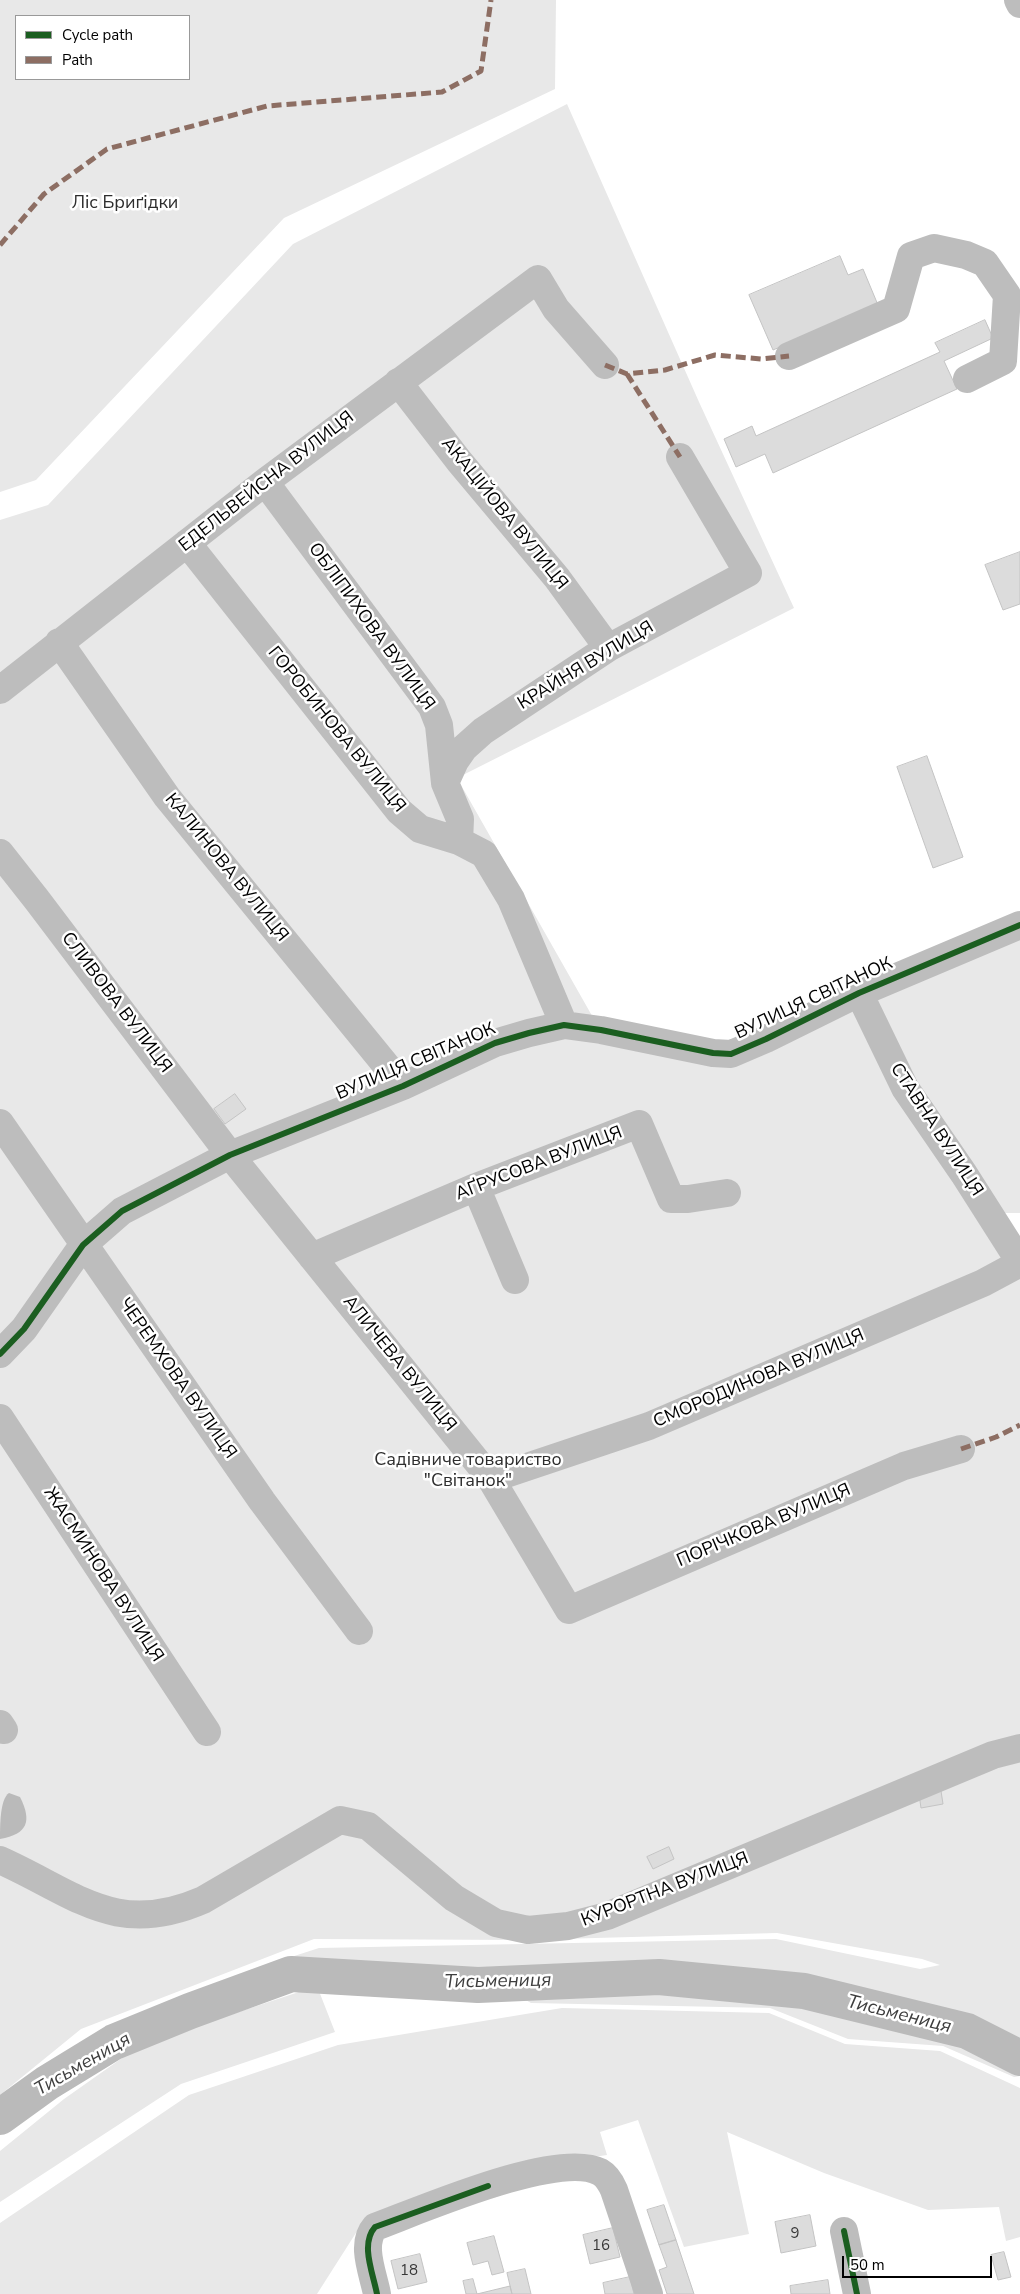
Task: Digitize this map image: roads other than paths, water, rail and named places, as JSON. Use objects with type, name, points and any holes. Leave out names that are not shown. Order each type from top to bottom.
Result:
[{"type":"street","points":[[1018,0],[1020,4]]},
{"type":"street","points":[[789,356],[896,309],[910,256],[934,248],[966,254],[985,263],[1014,292],[1003,361],[967,379]]},
{"type":"street","name":"ЕДЕЛЬВЕЙСНА ВУЛИЦЯ","points":[[0,690],[265,482],[538,279],[556,309],[605,365]]},
{"type":"street","name":"АКАЦІЙОВА ВУЛИЦЯ","points":[[398,382],[459,461],[557,578],[608,648]]},
{"type":"street","name":"КРАЙНЯ ВУЛИЦЯ","points":[[445,783],[455,761],[464,748],[483,731],[608,648],[748,573],[680,457]]},
{"type":"street","name":"ОБЛІПИХОВА ВУЛИЦЯ","points":[[265,482],[432,708],[439,725],[445,783],[460,819],[459,841]]},
{"type":"street","name":"ГОРОБИНОВА ВУЛИЦЯ","points":[[187,543],[399,811],[420,829],[459,841],[484,854],[511,899],[564,1026]]},
{"type":"street","name":"КАЛИНОВА ВУЛИЦЯ","points":[[59,642],[167,797],[403,1086]]},
{"type":"street","name":"СЛИВОВА ВУЛИЦЯ","points":[[0,854],[230,1154]]},
{"type":"street","name":"ВУЛИЦЯ СВІТАНОК","points":[[0,1354],[24,1329],[83,1245],[122,1211],[230,1154],[403,1086],[496,1043],[529,1032],[564,1026],[601,1030],[713,1054],[731,1054],[766,1040],[859,993],[1020,925]]},
{"type":"street","name":"СТАВНА ВУЛИЦЯ","points":[[859,993],[905,1088],[964,1174],[1020,1262]]},
{"type":"street","name":"ЧЕРЕМХОВА ВУЛИЦЯ","points":[[0,1122],[83,1245],[262,1501],[360,1631]]},
{"type":"street","name":"АҐРУСОВА ВУЛИЦЯ","points":[[312,1257],[476,1187],[639,1124],[671,1199],[727,1193]]},
{"type":"street","name":"АЛИЧЕВА ВУЛИЦЯ","points":[[230,1154],[491,1479],[569,1610]]},
{"type":"street","points":[[476,1187],[515,1280]]},
{"type":"street","name":"СМОРОДИНОВА ВУЛИЦЯ","points":[[491,1479],[649,1426],[983,1283],[1020,1262]]},
{"type":"street","name":"ЖАСМИНОВА ВУЛИЦЯ","points":[[0,1418],[207,1732]]},
{"type":"street","name":"ПОРІЧКОВА ВУЛИЦЯ","points":[[569,1610],[904,1466],[961,1448]]},
{"type":"street","name":"КУРОРТНА ВУЛИЦЯ","points":[[0,1860],[73,1898],[104,1910],[122,1915],[154,1915],[187,1907],[203,1900],[256,1871],[340,1820],[368,1826],[454,1898],[496,1923],[528,1930],[568,1926],[607,1916],[993,1755],[1020,1748]]},
{"type":"street","points":[[377,2294],[367,2246],[369,2234],[375,2227],[488,2186],[528,2174],[564,2168],[578,2168],[601,2172],[608,2178],[614,2190],[650,2294]]},
{"type":"street","points":[[844,2231],[857,2294]]},
{"type":"waterway","name":"Тисьмениця","points":[[0,2117],[47,2083],[114,2042],[190,2011],[291,1974],[478,1985],[659,1977],[804,1991],[967,2031],[1020,2058]]},
{"type":"park label","name":"Ліс Бриґідки","points":[[125,204]]},
{"type":"park label","name":"Садівниче товариство \"Світанок\"","points":[[468,1471]]}]
